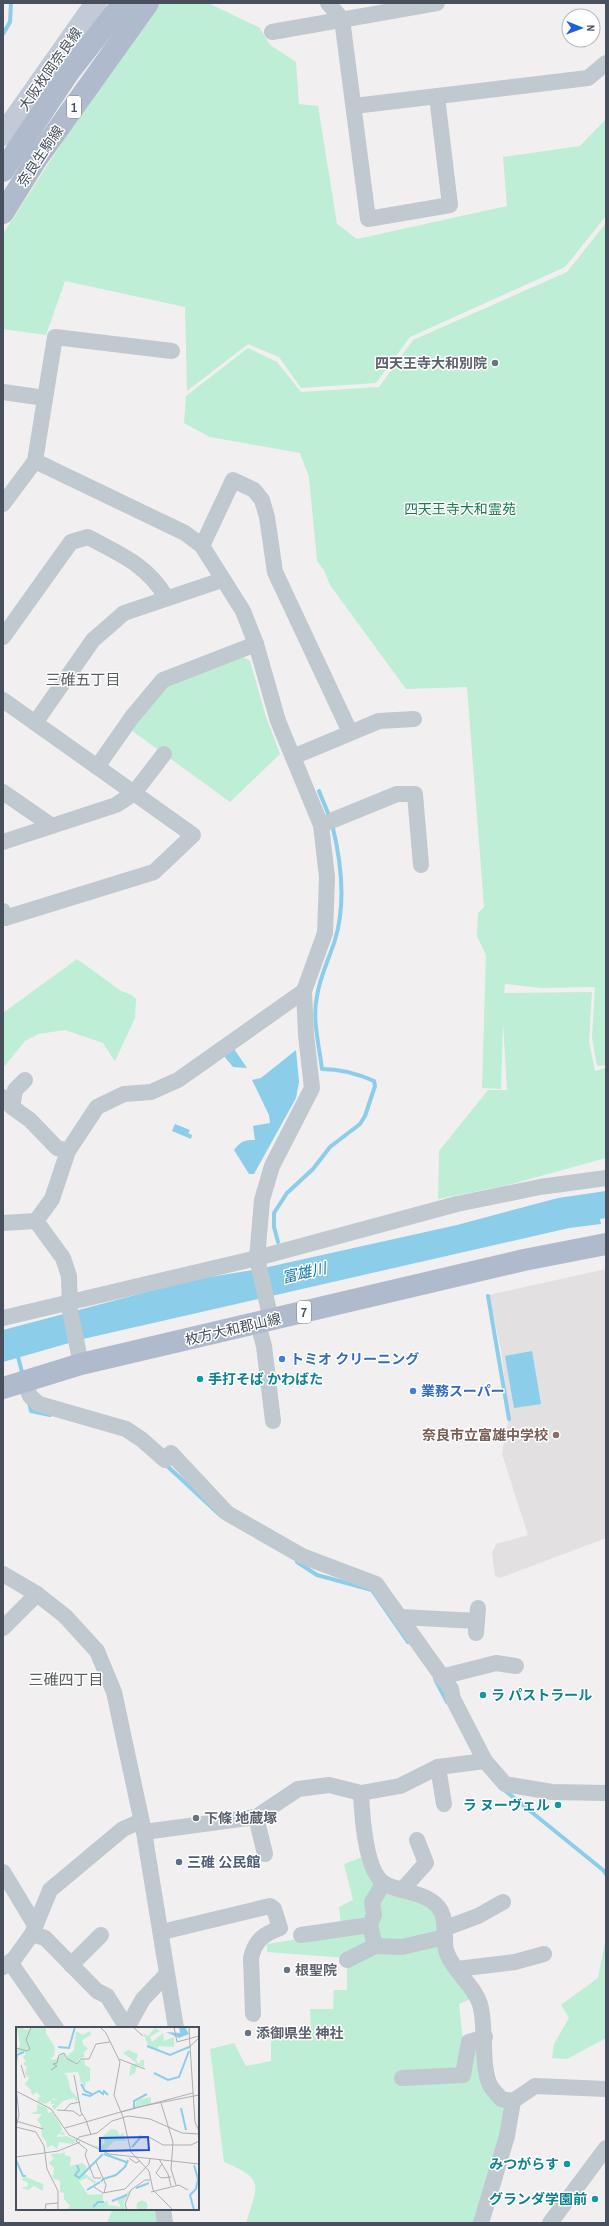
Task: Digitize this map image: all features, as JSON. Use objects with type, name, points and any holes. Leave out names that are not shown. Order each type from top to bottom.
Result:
[{"type":"main road","name":"大阪枚岡奈良線","points":[[3,135],[96,3]]},
{"type":"main road","name":"奈良生駒線","points":[[3,171],[69,72],[123,3]]},
{"type":"main road","name":"奈良生駒線","points":[[3,213],[38,157],[148,3]]},
{"type":"main road","name":"枚方大和郡山線","points":[[3,1388],[24,1380],[81,1364],[265,1315],[606,1244]]},
{"type":"street","points":[[328,3],[342,19],[368,219],[450,205],[437,97]]},
{"type":"street","points":[[272,32],[436,3]]},
{"type":"street","points":[[354,106],[588,78],[606,63]]},
{"type":"street","points":[[3,504],[35,461],[55,337],[172,351]]},
{"type":"street","points":[[3,392],[45,398]]},
{"type":"street","points":[[35,461],[185,533],[202,546],[222,580],[243,611],[256,644],[278,721],[321,825],[327,877],[325,933],[304,991],[306,1035],[312,1088],[272,1166],[262,1200],[258,1264],[265,1315],[264,1346],[273,1421]]},
{"type":"street","points":[[202,546],[233,480],[254,490],[262,500],[267,517],[275,572],[350,732]]},
{"type":"street","points":[[3,637],[71,542],[88,537],[138,564],[157,582],[166,598]]},
{"type":"street","points":[[35,723],[93,640],[124,613],[222,580]]},
{"type":"street","points":[[97,767],[132,717],[163,680],[256,644]]},
{"type":"street","points":[[3,700],[193,835],[154,872],[5,918],[3,911]]},
{"type":"street","points":[[293,757],[379,721],[414,719]]},
{"type":"street","points":[[3,842],[116,805],[134,793],[164,754]]},
{"type":"street","points":[[3,792],[52,826]]},
{"type":"street","points":[[321,825],[397,794],[415,794],[421,864]]},
{"type":"street","points":[[36,1221],[52,1199],[68,1151],[97,1107],[124,1094],[151,1092],[178,1080],[304,991]]},
{"type":"street","points":[[25,1080],[15,1090],[7,1102],[30,1120],[57,1148],[68,1151]]},
{"type":"street","points":[[3,1318],[70,1307],[258,1264],[457,1204],[540,1186],[606,1178]]},
{"type":"street","points":[[3,1223],[36,1221]]},
{"type":"street","points":[[36,1221],[63,1258],[69,1276],[70,1307],[81,1364]]},
{"type":"street","points":[[24,1380],[30,1396],[39,1404],[126,1429],[141,1439],[165,1460],[172,1453],[226,1513],[302,1556],[376,1584],[451,1689],[453,1699],[485,1761],[505,1784],[552,1792],[606,1793]]},
{"type":"street","points":[[3,1574],[37,1594],[65,1616],[97,1651],[114,1692],[143,1827],[162,1932],[166,1975],[176,2027]]},
{"type":"street","points":[[3,1628],[37,1594]]},
{"type":"street","points":[[401,1617],[477,1621]]},
{"type":"street","points":[[441,1677],[496,1664],[516,1666]]},
{"type":"street","points":[[55,2027],[6,1964],[34,1929],[50,1890],[118,1833],[143,1827],[256,1817],[298,1789],[329,1785],[360,1793],[400,1786],[438,1767],[485,1761]]},
{"type":"street","points":[[438,1767],[444,1804]]},
{"type":"street","points":[[360,1793],[363,1828],[373,1869],[384,1883],[429,1899],[441,1911],[446,1932],[447,1953],[480,2003],[485,2037],[486,2073],[491,2087],[501,2099],[513,2101],[535,2086],[606,2089]]},
{"type":"street","points":[[256,1817],[265,1854]]},
{"type":"street","points":[[402,1890],[426,1863],[417,1840]]},
{"type":"street","points":[[3,1872],[34,1929],[45,1938],[97,1991],[107,1996],[127,2024],[143,1999],[166,1975]]},
{"type":"street","points":[[375,1946],[370,1925],[374,1915],[372,1902],[384,1883]]},
{"type":"street","points":[[347,1960],[375,1946],[402,1947],[446,1932],[503,1902]]},
{"type":"street","points":[[162,1932],[270,1906],[274,1909],[280,1928],[263,1934],[252,1950],[253,2014]]},
{"type":"street","points":[[301,1935],[370,1925]]},
{"type":"street","points":[[71,1965],[101,1935]]},
{"type":"street","points":[[457,1969],[515,1962],[544,1954]]},
{"type":"street","points":[[402,2078],[463,2075],[469,2042],[485,2037]]},
{"type":"street","points":[[481,2223],[507,2136],[513,2101]]},
{"type":"street","points":[[550,2223],[606,2148]]},
{"type":"street","points":[[163,2210],[165,2223]]},
{"type":"shaded area","name":"奈良市立富雄中学校","points":[[606,1269],[606,1538],[500,1578],[495,1576],[492,1553],[496,1544],[528,1535],[502,1454],[509,1416],[501,1350],[489,1295]]},
{"type":"green space","points":[[160,3],[208,3],[260,28],[270,45],[296,62],[299,104],[318,106],[337,224],[357,239],[507,206],[503,157],[580,146],[606,119],[606,216],[565,267],[410,337],[376,383],[301,388],[279,357],[248,344],[187,391],[185,307],[65,281],[46,335],[3,329],[3,234],[72,127]]},
{"type":"green space","name":"四天王寺大和霊苑","points":[[606,223],[606,1065],[597,1066],[592,1038],[595,987],[541,988],[505,984],[504,993],[592,992],[589,1041],[595,1071],[606,1068],[606,1158],[504,1186],[438,1199],[439,1151],[488,1090],[507,1090],[503,1022],[501,1089],[482,1088],[486,955],[477,936],[478,913],[484,907],[467,687],[406,689],[330,585],[324,570],[317,561],[309,477],[300,453],[210,437],[184,423],[186,396],[248,348],[277,362],[301,392],[379,387],[413,340],[567,272]]},
{"type":"green space","points":[[241,656],[250,661],[266,717],[280,754],[230,802],[131,730],[164,687]]},
{"type":"green space","points":[[77,959],[121,991],[132,995],[136,999],[135,1018],[115,1061],[103,1043],[65,1030],[38,1034],[25,1041],[3,1068],[3,1013]]},
{"type":"green space","points":[[368,1855],[371,1870],[432,1906],[473,1998],[459,2004],[464,2049],[482,2043],[483,2073],[509,2105],[475,2223],[246,2223],[255,2191],[255,2184],[252,2178],[246,2173],[224,2162],[210,2049],[234,2043],[246,2066],[271,2061],[271,2033],[311,2031],[310,2009],[333,2009],[334,1990],[347,1990],[347,1958],[267,1952],[267,1944],[342,1932],[339,1907],[353,1900],[344,1864]]},
{"type":"green space","points":[[606,1937],[606,2038],[567,2059],[552,2058],[554,2044],[569,2018],[561,2005],[598,1978]]},
{"type":"green space","points":[[113,2210],[159,2210],[160,2223],[107,2223]]},
{"type":"water","points":[[234,1049],[247,1068],[233,1067],[224,1056]]},
{"type":"water","points":[[296,1050],[299,1082],[296,1098],[254,1174],[249,1174],[234,1150],[243,1142],[255,1140],[253,1126],[270,1123],[269,1115],[252,1080],[261,1078]]},
{"type":"water","points":[[175,1124],[190,1130],[188,1133],[192,1135],[191,1139],[172,1131]]},
{"type":"water","name":"富雄川","points":[[606,1191],[606,1218],[600,1219],[601,1224],[569,1228],[83,1339],[3,1362],[3,1330],[192,1280],[259,1269],[457,1225],[558,1198]]},
{"type":"water","points":[[532,1351],[541,1404],[514,1408],[505,1356]]},
{"type":"waterway","points":[[3,34],[10,22],[11,3]]},
{"type":"waterway","points":[[319,791],[330,818]]},
{"type":"waterway","points":[[278,1242],[274,1227],[274,1213],[287,1193],[313,1169],[330,1147],[360,1124],[365,1116],[375,1086],[374,1081],[355,1074],[322,1069],[316,1032],[315,1014],[320,981],[335,940],[341,897],[340,867],[332,824]]},
{"type":"waterway","points":[[488,1296],[509,1419]]},
{"type":"waterway","points":[[17,1353],[23,1376]]},
{"type":"waterway","points":[[29,1402],[31,1411],[50,1415]]},
{"type":"waterway","points":[[165,1464],[221,1516]]},
{"type":"waterway","points":[[297,1562],[317,1575],[372,1590],[408,1642]]},
{"type":"waterway","points":[[435,1679],[447,1702]]},
{"type":"waterway","points":[[503,1789],[606,1874]]},
{"type":"place","name":"四天王寺大和別院","points":[[495,363]]},
{"type":"place","name":"トミオ クリーニング","points":[[282,1359]]},
{"type":"place","name":"手打そば かわばた","points":[[200,1379]]},
{"type":"place","name":"業務スーパー","points":[[413,1391]]},
{"type":"place","name":"奈良市立富雄中学校","points":[[556,1435]]},
{"type":"place","name":"ラ パストラール","points":[[483,1695]]},
{"type":"place","name":"ラ ヌーヴェル","points":[[558,1805]]},
{"type":"place","name":"下條 地蔵塚","points":[[196,1818]]},
{"type":"place","name":"三碓 公民館","points":[[179,1862]]},
{"type":"place","name":"根聖院","points":[[287,1970]]},
{"type":"place","name":"添御県坐 神社","points":[[248,2033]]},
{"type":"place","name":"みつがらす","points":[[567,2164]]},
{"type":"place","name":"グランダ学園前","points":[[595,2199]]},
{"type":"district","name":"三碓五丁目","points":[[83,680]]},
{"type":"district","name":"三碓四丁目","points":[[66,1680]]}]
